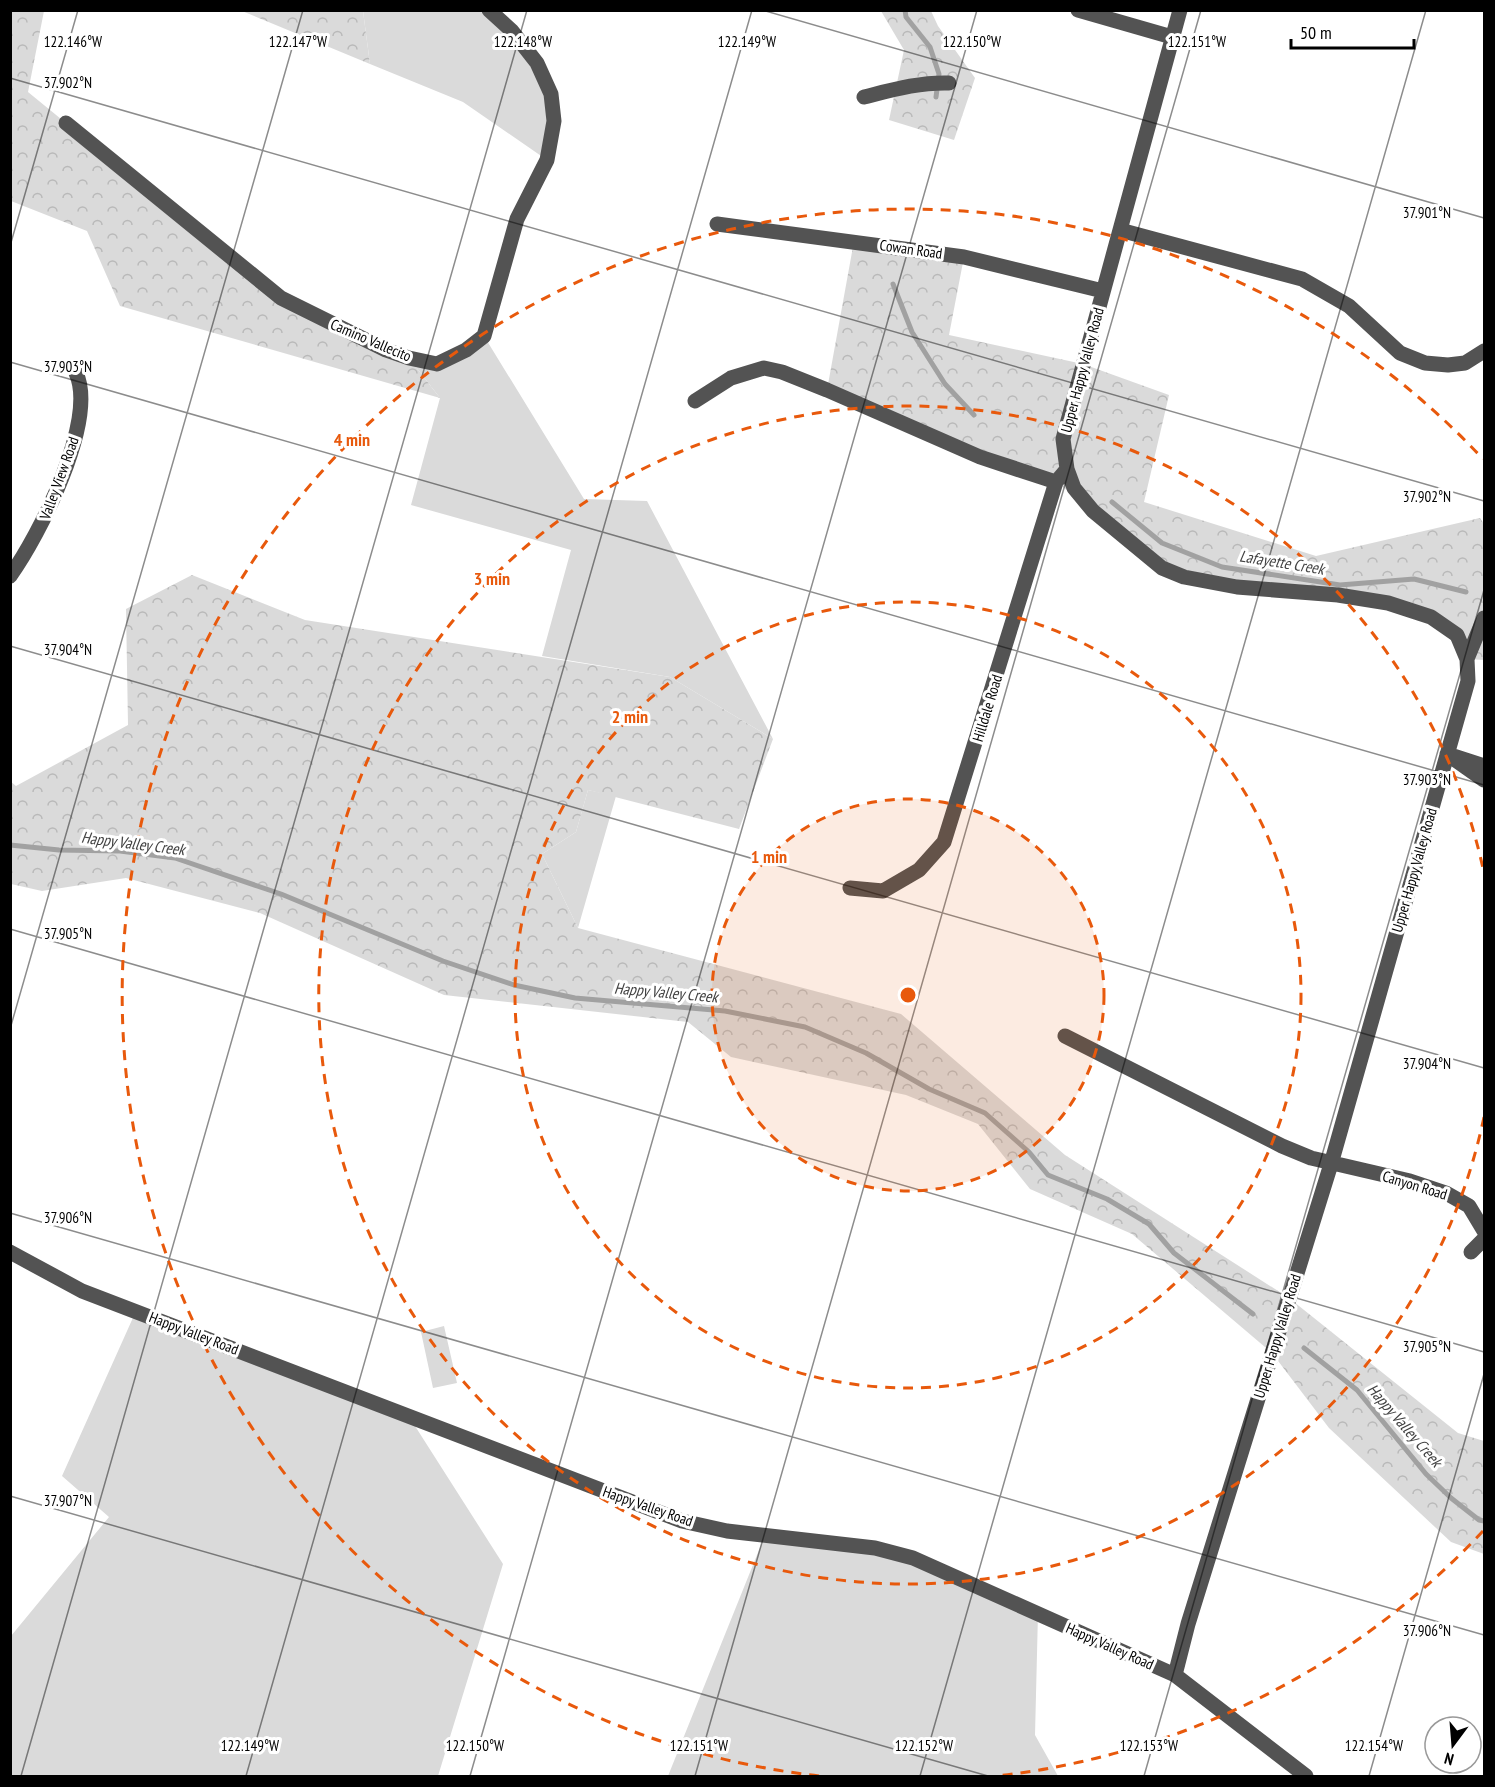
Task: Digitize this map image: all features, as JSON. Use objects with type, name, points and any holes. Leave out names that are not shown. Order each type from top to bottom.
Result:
[{"type":"street","name":"Camino Vallecito","points":[[66,123],[280,298],[386,350],[437,364],[466,350],[484,336],[517,219],[547,160],[554,121],[551,94],[537,63],[512,31],[489,10]]},
{"type":"street","points":[[1078,10],[1172,37]]},
{"type":"street","name":"Upper Happy Valley Road","points":[[1175,1675],[1191,1614],[1331,1164],[1468,681],[1467,659],[1457,635],[1431,617],[1388,603],[1338,595],[1237,587],[1184,577],[1162,567],[1093,511],[1074,488],[1067,470],[1063,439],[1180,10]]},
{"type":"street","points":[[864,98],[906,87],[942,83]]},
{"type":"street","name":"Cowan Road","points":[[717,224],[964,256],[1103,291]]},
{"type":"street","points":[[1120,230],[1302,279],[1348,306],[1400,353],[1425,363],[1448,365],[1465,363],[1485,351]]},
{"type":"street","points":[[695,401],[731,378],[764,368],[782,372],[980,457],[1056,482]]},
{"type":"street","name":"Valley View Road","points":[[10,576],[43,524],[65,468],[81,402],[81,384],[76,373]]},
{"type":"street","name":"Hilldale Road","points":[[850,888],[883,891],[919,870],[944,842],[1056,482],[1067,470]]},
{"type":"street","points":[[1467,659],[1485,618]]},
{"type":"street","points":[[1447,754],[1485,766]]},
{"type":"street","points":[[1447,754],[1485,780]]},
{"type":"street","name":"Canyon Road","points":[[1065,1036],[1282,1146],[1311,1158],[1410,1181],[1446,1193],[1469,1206],[1485,1231]]},
{"type":"street","points":[[1471,1252],[1485,1239]]},
{"type":"street","name":"Happy Valley Road","points":[[10,1252],[70,1286],[682,1521],[727,1531],[875,1548],[913,1558],[1175,1675],[1306,1776]]},
{"type":"green space","points":[[10,11],[44,11],[28,92],[280,298],[409,358],[440,398],[120,306],[87,231],[11,201]]},
{"type":"green space","points":[[242,11],[363,11],[370,64]]},
{"type":"green space","points":[[363,11],[489,11],[551,94],[547,160],[463,102],[370,64]]},
{"type":"green space","points":[[881,11],[931,11],[938,26],[975,78],[954,140],[889,120],[904,50]]},
{"type":"green space","points":[[854,241],[964,257],[949,335],[1083,364],[1169,395],[1144,502],[1316,556],[1480,518],[1484,524],[1484,660],[1467,659],[1431,617],[1184,577],[1056,482],[827,390]]},
{"type":"green space","points":[[484,336],[584,499],[647,501],[773,739],[670,677],[542,656],[571,550],[411,505],[440,398],[409,358],[438,364]]},
{"type":"green space","points":[[192,575],[305,620],[670,677],[773,739],[739,829],[588,790],[576,832],[542,854],[578,928],[901,1014],[1065,1155],[1289,1298],[1458,1433],[1484,1441],[1484,1554],[1451,1542],[1329,1428],[1272,1353],[1132,1234],[1030,1189],[978,1124],[906,1095],[731,1057],[688,1022],[444,995],[260,913],[126,878],[42,891],[11,884],[10,781],[16,786],[128,725],[126,609]]},
{"type":"green space","points":[[588,790],[616,796],[578,928],[542,854],[576,832]]},
{"type":"green space","points":[[136,1311],[408,1415],[503,1564],[438,1776],[11,1776],[11,1636],[109,1517],[62,1476]]},
{"type":"green space","points":[[444,1326],[457,1383],[433,1388],[421,1332]]},
{"type":"green space","points":[[765,1535],[875,1548],[1038,1613],[1035,1735],[1058,1776],[668,1776]]},
{"type":"waterway","name":"Lafayette Creek","points":[[905,10],[906,17],[930,47],[939,74],[936,97]]},
{"type":"waterway","name":"Lafayette Creek","points":[[893,284],[912,332],[945,384],[974,415]]},
{"type":"waterway","name":"Lafayette Creek","points":[[1112,502],[1162,543],[1222,567],[1340,585],[1414,579],[1466,592]]},
{"type":"waterway","name":"Happy Valley Creek","points":[[10,845],[59,850],[120,851],[175,858],[281,894],[443,961],[514,985],[575,998],[725,1011],[805,1027],[866,1053],[929,1089],[985,1113],[1029,1152],[1048,1175],[1107,1199],[1149,1224],[1174,1253],[1253,1314]]},
{"type":"waterway","name":"Happy Valley Creek","points":[[1304,1348],[1357,1390],[1426,1474],[1451,1498],[1479,1520],[1484,1521]]}]
